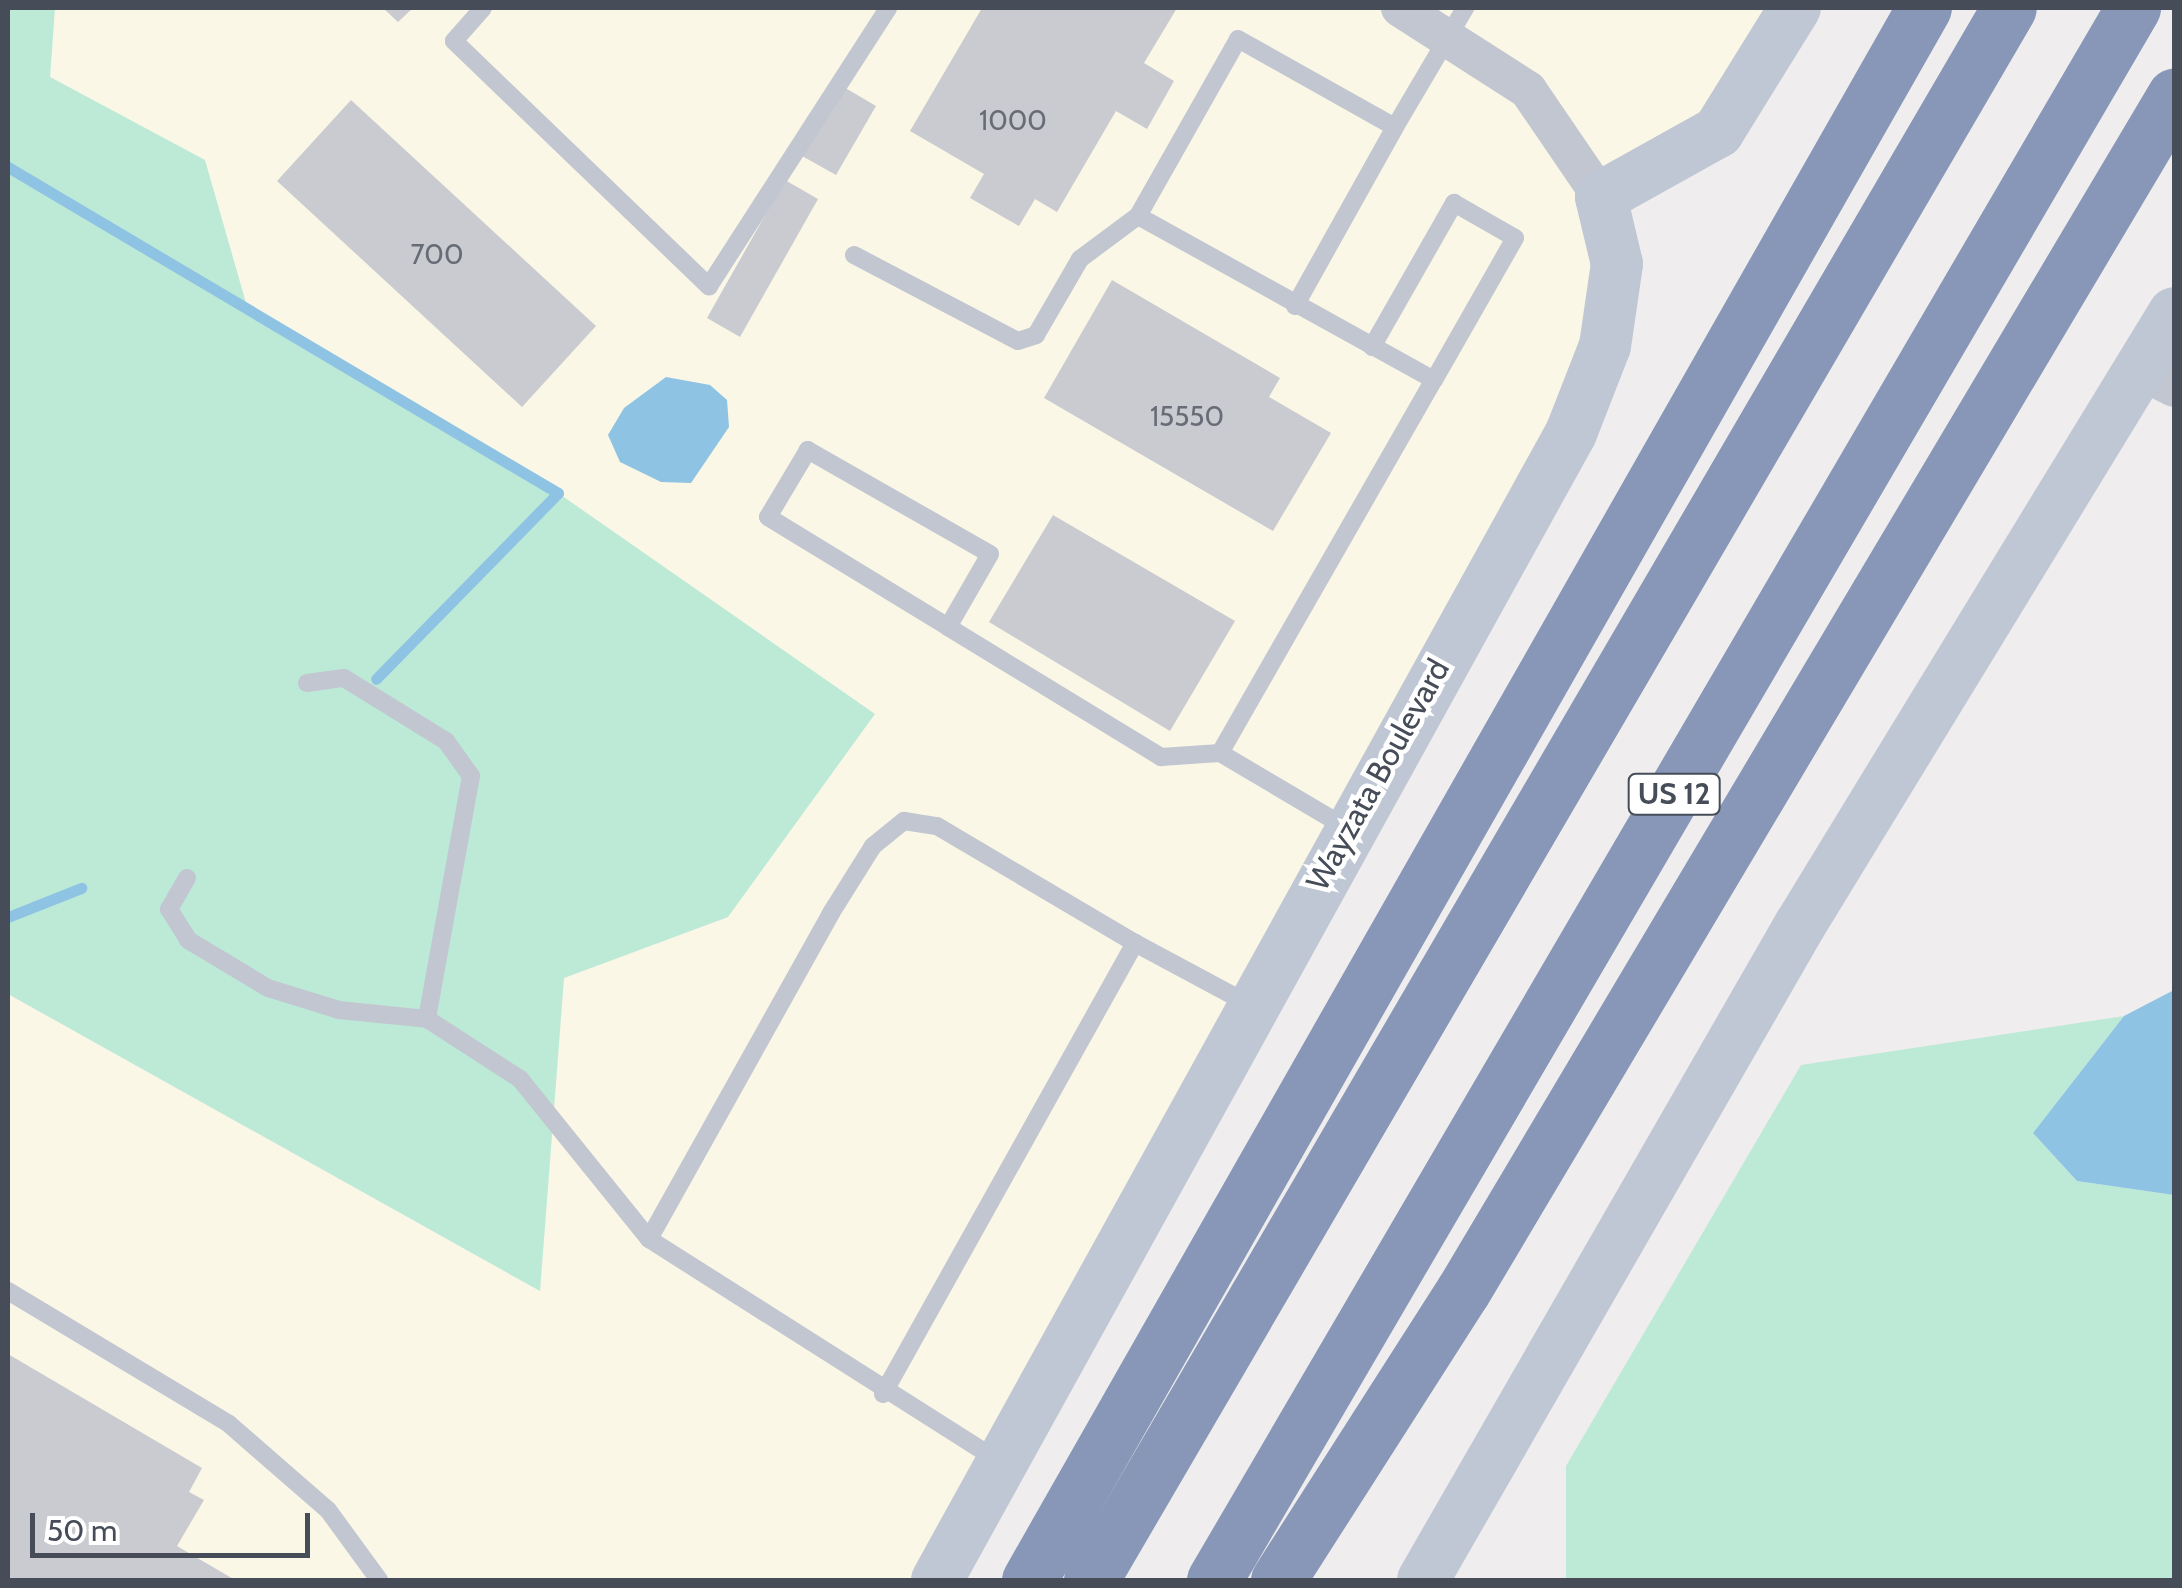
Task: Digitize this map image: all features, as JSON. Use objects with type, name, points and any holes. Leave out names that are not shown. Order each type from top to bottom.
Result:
[{"type":"highway","points":[[1805,208],[1908,8]]},
{"type":"highway","points":[[1029,1580],[1805,208],[1924,8]]},
{"type":"highway","points":[[1091,1580],[2009,8]]},
{"type":"highway","name":"US 12","points":[[1214,1580],[2133,8]]},
{"type":"highway","points":[[1278,1580],[1473,1274],[2171,106]]},
{"type":"street","points":[[1400,8],[1456,22],[1528,90],[1601,198],[1718,132],[1796,8]]},
{"type":"street","name":"Wayzata Boulevard","points":[[937,1580],[1249,1004],[1571,433],[1604,346],[1617,264],[1601,198]]},
{"type":"street","points":[[1423,1580],[1800,925],[2157,379],[2174,312]]},
{"type":"lane","points":[[483,8],[454,41],[709,286],[888,8]]},
{"type":"lane","points":[[1295,306],[1456,22]]},
{"type":"lane","points":[[854,255],[1018,341],[1036,335],[1080,260],[1138,216],[1238,40],[1395,127]]},
{"type":"lane","points":[[1220,753],[1515,238],[1454,203],[1372,348]]},
{"type":"lane","points":[[1138,216],[1434,380]]},
{"type":"lane","points":[[948,627],[990,554],[808,450],[768,516],[948,627],[1161,757],[1220,753],[1348,828]]},
{"type":"lane","points":[[307,683],[344,678],[446,741],[472,776],[427,1019]]},
{"type":"lane","points":[[649,1239],[831,912],[872,846],[904,821],[937,826],[1249,1004]]},
{"type":"lane","points":[[187,878],[168,910],[188,940],[268,988],[339,1010],[427,1019],[520,1079],[649,1239],[883,1394],[1001,1461]]},
{"type":"lane","points":[[883,1394],[1135,942]]},
{"type":"lane","points":[[8,1291],[229,1424],[328,1510],[379,1580]]},
{"type":"shaded area","points":[[55,8],[1795,8],[1752,87],[1601,197],[1605,346],[937,1580],[8,1580],[8,994],[540,1291],[564,978],[728,917],[558,493],[248,310],[205,161],[50,77]]},
{"type":"green space","points":[[8,8],[55,8],[50,77],[205,160],[248,310],[558,493],[875,714],[728,917],[564,978],[540,1291],[8,994]]},
{"type":"green space","points":[[2124,1016],[2033,1133],[2077,1181],[2174,1195],[2174,1580],[1566,1580],[1566,1466],[1801,1065]]},
{"type":"water","points":[[666,377],[710,385],[727,400],[729,427],[691,483],[661,482],[620,462],[608,435],[624,408]]},
{"type":"water","points":[[2174,990],[2174,1195],[2077,1181],[2033,1133],[2124,1016]]},
{"type":"building","points":[[383,8],[413,8],[398,22]]},
{"type":"building","points":[[982,8],[1177,8],[1144,63],[1174,81],[1147,129],[1116,111],[1057,212],[1035,199],[1019,226],[970,198],[984,174],[910,131]]},
{"type":"building","points":[[842,86],[876,106],[836,175],[802,156]]},
{"type":"building","points":[[351,100],[596,326],[522,407],[277,181]]},
{"type":"building","points":[[785,180],[818,199],[740,337],[707,318]]},
{"type":"building","points":[[1112,280],[1280,378],[1269,397],[1331,433],[1273,531],[1044,398]]},
{"type":"building","points":[[1053,515],[1235,621],[1170,731],[989,622]]},
{"type":"building","points":[[8,1354],[202,1468],[189,1492],[204,1500],[177,1546],[235,1580],[8,1580]]},
{"type":"waterway","points":[[8,167],[558,493],[376,679]]},
{"type":"waterway","points":[[8,917],[81,888]]}]
